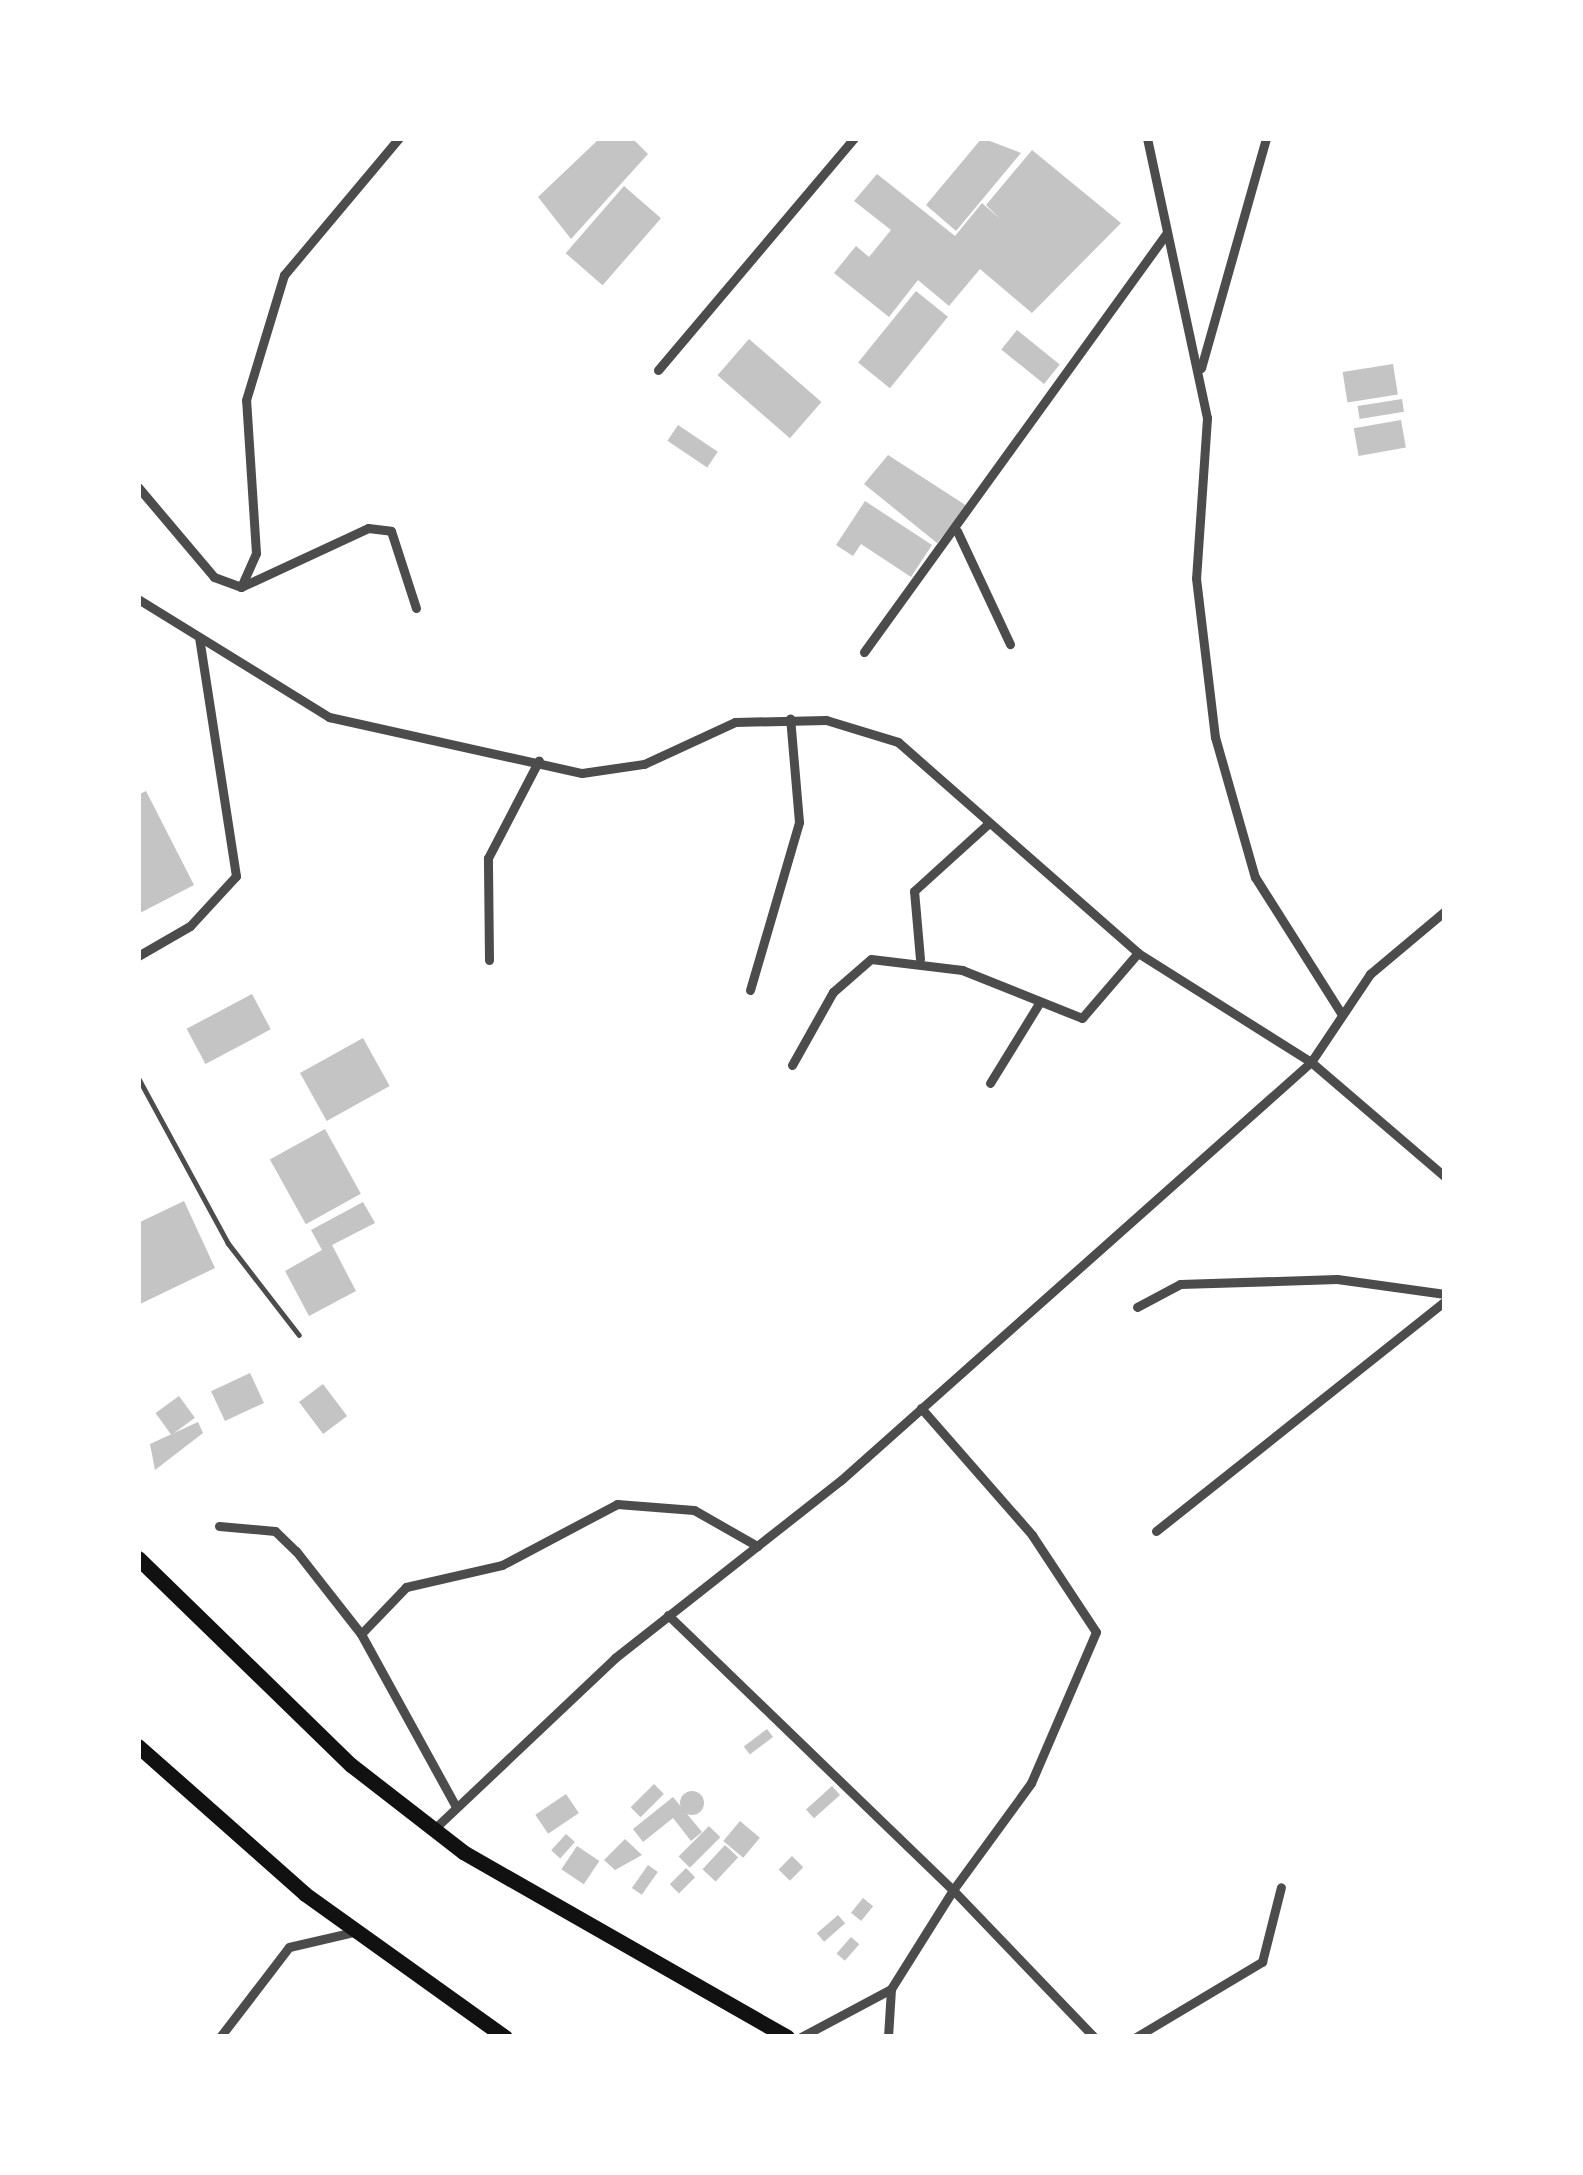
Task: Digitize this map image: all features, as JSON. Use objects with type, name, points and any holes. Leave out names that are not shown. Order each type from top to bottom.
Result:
[{"type":"highway","points":[[138,1558],[215,1642],[434,1829],[593,1933],[787,2037]]},
{"type":"highway","points":[[138,1746],[354,1932],[505,2037]]},
{"type":"street","points":[[242,587],[256,553],[246,400],[284,275],[399,138]]},
{"type":"street","points":[[658,370],[854,138]]},
{"type":"street","points":[[1147,138],[1201,368]]},
{"type":"street","points":[[1266,138],[1201,368],[1198,646],[1216,737],[1256,877],[1341,1013]]},
{"type":"street","points":[[864,652],[957,532],[1166,234]]},
{"type":"street","points":[[138,487],[214,577],[242,587],[379,526],[400,538],[416,608]]},
{"type":"street","points":[[957,532],[1010,644]]},
{"type":"street","points":[[138,599],[329,717],[539,760],[614,773],[735,722],[790,718],[898,742],[1138,953],[1311,1062],[1445,1177]]},
{"type":"street","points":[[138,956],[199,918],[236,876],[199,638]]},
{"type":"street","points":[[750,990],[799,822],[790,718]]},
{"type":"street","points":[[489,960],[488,858],[539,760]]},
{"type":"street","points":[[920,959],[914,891],[989,823]]},
{"type":"street","points":[[434,1829],[668,1616],[921,1408],[1311,1062],[1341,1013],[1445,911]]},
{"type":"street","points":[[792,1065],[852,971],[920,959],[1082,1018],[1138,953]]},
{"type":"street","points":[[990,1083],[1038,1005]]},
{"type":"street","points":[[1137,1307],[1180,1283],[1337,1279],[1445,1298]]},
{"type":"street","points":[[1156,1531],[1445,1298]]},
{"type":"street","points":[[888,2037],[891,1989],[953,1891],[1031,1783],[1096,1632],[1032,1535],[921,1408]]},
{"type":"street","points":[[361,1634],[406,1587],[502,1565],[617,1504],[694,1510],[757,1546]]},
{"type":"street","points":[[219,1526],[275,1531],[361,1634],[456,1807]]},
{"type":"street","points":[[668,1616],[953,1891],[1094,2037]]},
{"type":"street","points":[[1136,2037],[1262,1962],[1281,1888]]},
{"type":"street","points":[[220,2037],[290,1947],[354,1932]]},
{"type":"street","points":[[801,2037],[891,1989]]},
{"type":"lane","points":[[138,1077],[228,1244],[299,1336]]},
{"type":"building","points":[[600,138],[632,138],[648,154],[571,239],[538,197]]},
{"type":"building","points":[[982,138],[1021,153],[956,231],[926,205]]},
{"type":"building","points":[[1032,150],[1121,223],[1032,313],[980,269],[949,306],[918,280],[889,317],[834,273],[856,246],[869,257],[891,230],[854,201],[877,174],[955,236],[982,203],[1001,220],[986,205]]},
{"type":"building","points":[[624,186],[661,218],[603,285],[566,253]]},
{"type":"building","points":[[916,291],[948,317],[890,388],[858,362]]},
{"type":"building","points":[[1017,330],[1060,365],[1044,384],[1001,349]]},
{"type":"building","points":[[749,339],[821,402],[790,438],[718,375]]},
{"type":"building","points":[[1393,364],[1398,395],[1347,403],[1343,372]]},
{"type":"building","points":[[1402,399],[1404,412],[1360,419],[1358,406]]},
{"type":"building","points":[[1401,420],[1406,448],[1359,456],[1354,428]]},
{"type":"building","points":[[678,425],[718,452],[707,468],[667,441]]},
{"type":"building","points":[[888,455],[967,506],[937,543],[864,484]]},
{"type":"building","points":[[865,501],[932,545],[911,577],[861,544],[853,556],[836,545]]},
{"type":"building","points":[[146,791],[194,885],[140,913],[138,795]]},
{"type":"building","points":[[252,994],[271,1029],[205,1064],[187,1029]]},
{"type":"building","points":[[363,1038],[390,1086],[327,1121],[300,1073]]},
{"type":"building","points":[[325,1129],[361,1194],[306,1224],[270,1160]]},
{"type":"building","points":[[184,1201],[215,1268],[138,1305],[138,1223]]},
{"type":"building","points":[[363,1202],[375,1223],[332,1245],[356,1291],[309,1316],[285,1271],[322,1250],[311,1230]]},
{"type":"building","points":[[250,1373],[264,1403],[225,1421],[211,1391]]},
{"type":"building","points":[[323,1384],[347,1416],[323,1434],[299,1402]]},
{"type":"building","points":[[179,1396],[195,1418],[171,1435],[156,1413]]},
{"type":"building","points":[[198,1422],[203,1433],[155,1470],[150,1444]]},
{"type":"building","points":[[767,1729],[773,1737],[750,1754],[744,1746]]},
{"type":"building","points":[[654,1784],[664,1794],[641,1817],[631,1807]]},
{"type":"building","points":[[832,1786],[840,1795],[814,1818],[806,1809]]},
{"type":"building","points":[[692,1791],[701,1794],[701,1812],[692,1815],[683,1812],[680,1803],[683,1794]]},
{"type":"building","points":[[566,1794],[579,1813],[548,1834],[535,1815]]},
{"type":"building","points":[[673,1797],[702,1832],[691,1841],[673,1818],[643,1842],[633,1829]]},
{"type":"building","points":[[740,1821],[760,1838],[743,1858],[723,1841]]},
{"type":"building","points":[[709,1826],[720,1837],[690,1868],[679,1856]]},
{"type":"building","points":[[566,1834],[575,1842],[560,1858],[551,1850]]},
{"type":"building","points":[[625,1839],[642,1855],[615,1870],[604,1860]]},
{"type":"building","points":[[725,1845],[738,1857],[716,1881],[702,1869]]},
{"type":"building","points":[[577,1846],[599,1861],[584,1884],[561,1869]]},
{"type":"building","points":[[792,1856],[803,1867],[790,1881],[779,1869]]},
{"type":"building","points":[[648,1865],[658,1872],[642,1895],[632,1888]]},
{"type":"building","points":[[686,1868],[695,1877],[679,1893],[670,1884]]},
{"type":"building","points":[[863,1898],[873,1906],[861,1921],[851,1913]]},
{"type":"building","points":[[838,1915],[845,1923],[824,1942],[817,1933]]},
{"type":"building","points":[[851,1937],[859,1944],[845,1961],[837,1954]]}]
